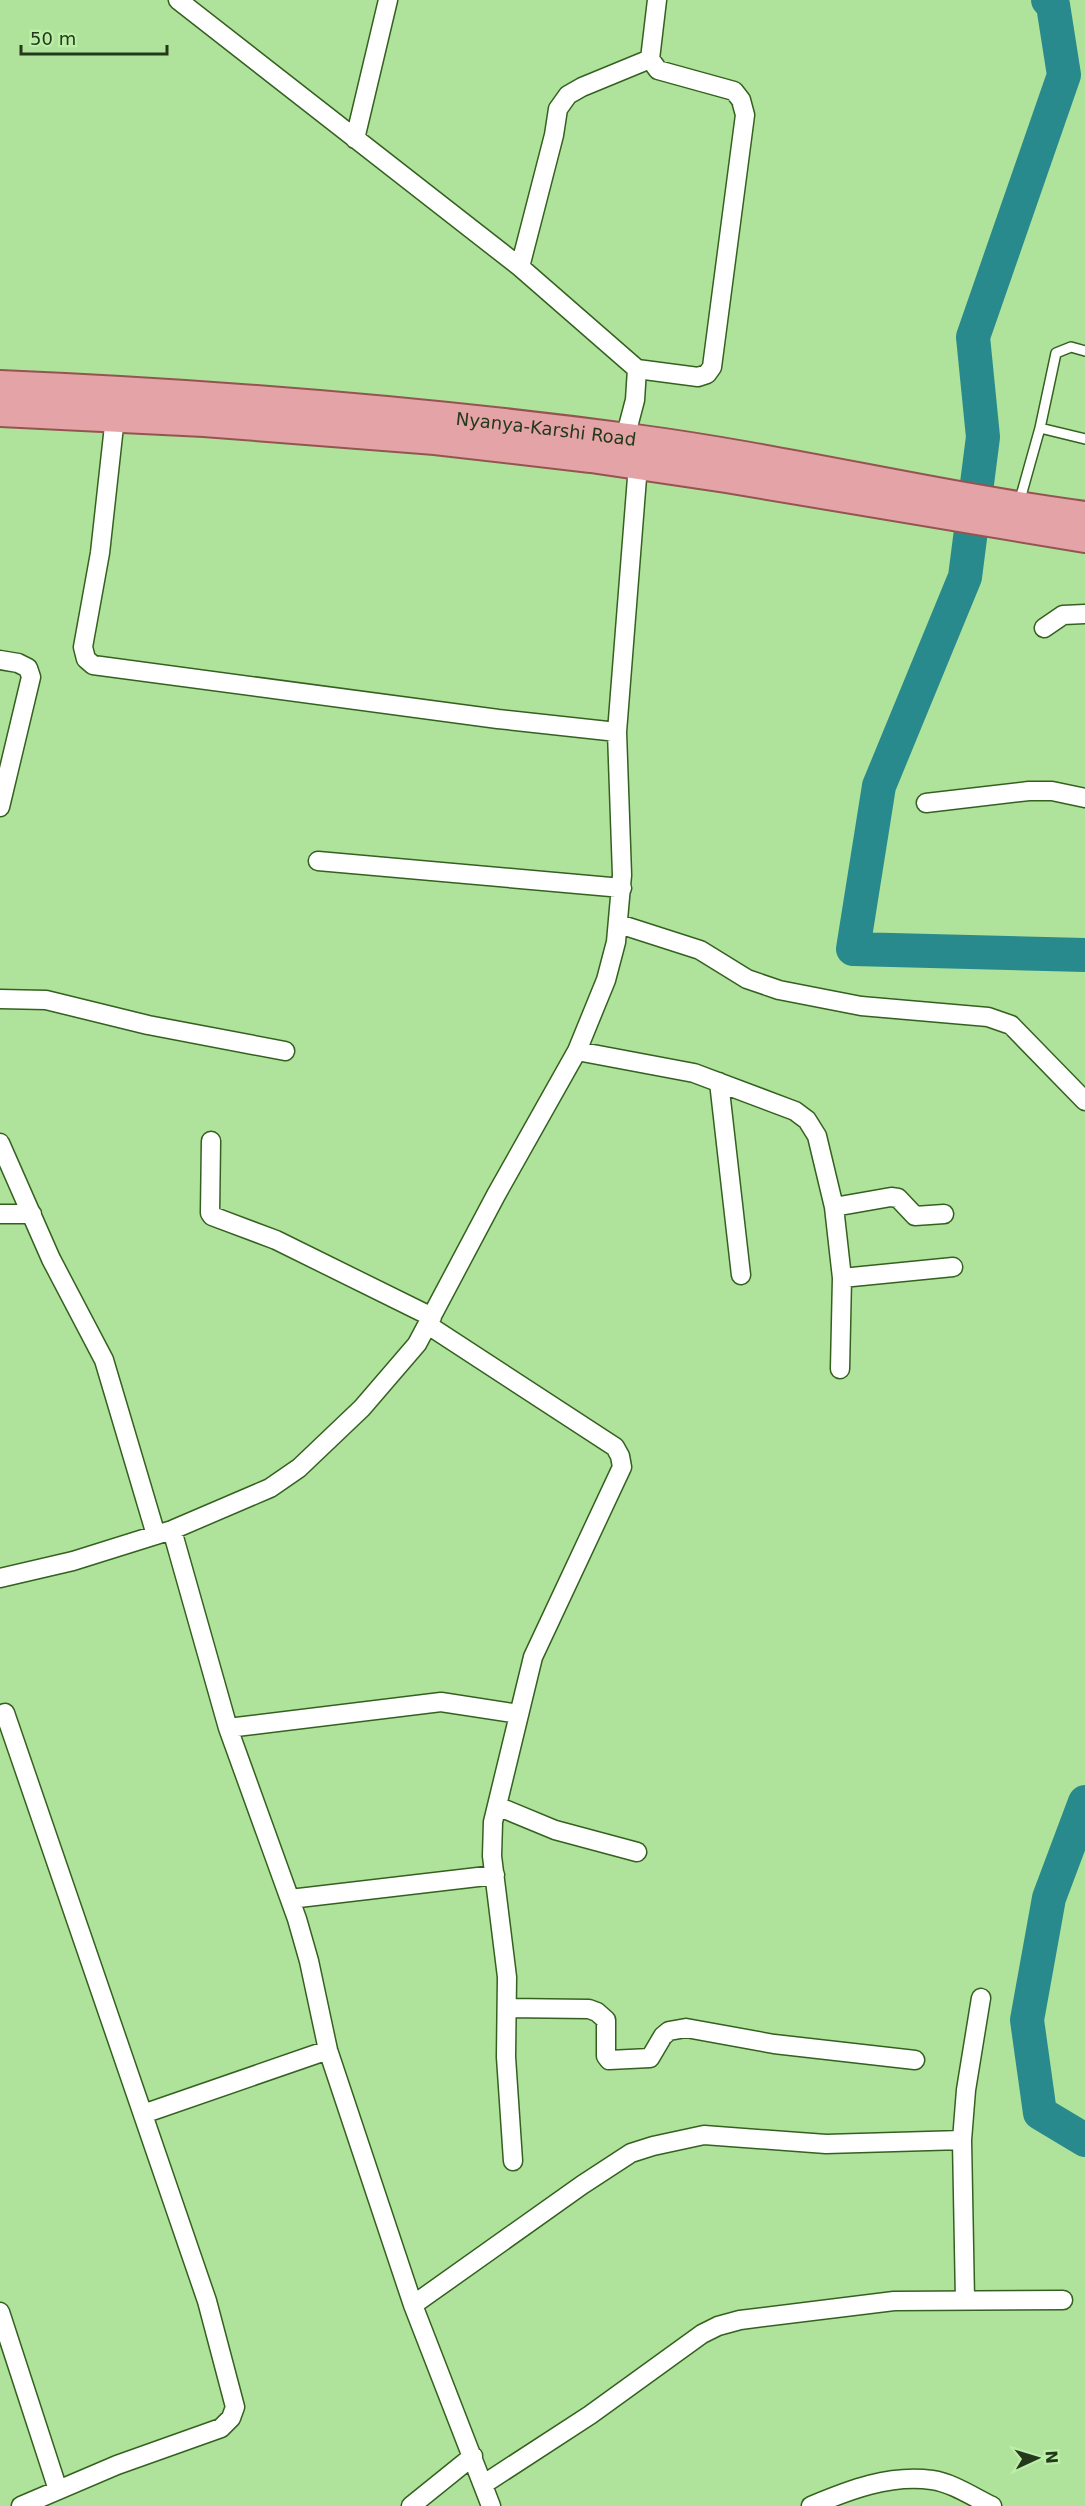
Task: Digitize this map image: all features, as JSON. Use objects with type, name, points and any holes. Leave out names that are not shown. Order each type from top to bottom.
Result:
[{"type":"main road","name":"Nyanya-Karshi Road","points":[[0,385],[126,390],[453,417],[625,438],[1085,516]]},
{"type":"main road","name":"Nyanya-Karshi Road","points":[[0,412],[115,417],[435,440],[638,465],[1085,538]]},
{"type":"street","points":[[178,0],[196,6],[355,139],[520,267],[638,369],[698,377],[707,374],[712,367],[745,115],[741,100],[734,91],[658,70],[650,59],[657,0]]},
{"type":"street","points":[[355,139],[388,0]]},
{"type":"street","points":[[520,267],[554,135],[558,110],[568,95],[582,87],[650,59]]},
{"type":"street","points":[[625,438],[635,400],[638,369]]},
{"type":"street","points":[[115,417],[100,553],[83,647],[86,659],[93,665],[498,719],[616,732]]},
{"type":"street","points":[[0,1578],[73,1561],[164,1532],[270,1488],[299,1468],[362,1408],[417,1344],[496,1195],[578,1051],[606,980],[619,924],[622,888],[616,732],[638,465]]},
{"type":"street","points":[[1044,628],[1063,615],[1085,614]]},
{"type":"street","points":[[0,660],[18,663],[28,668],[31,677],[0,807]]},
{"type":"street","points":[[926,803],[1052,790],[1085,798]]},
{"type":"street","points":[[318,861],[622,888]]},
{"type":"street","points":[[619,924],[700,950],[747,979],[779,990],[861,1006],[988,1017],[1011,1025],[1085,1101]]},
{"type":"street","points":[[0,999],[46,1000],[148,1025],[285,1051]]},
{"type":"street","points":[[578,1051],[694,1073],[795,1111],[807,1120],[817,1136],[834,1207],[842,1278],[840,1370]]},
{"type":"street","points":[[719,1082],[741,1275]]},
{"type":"street","points":[[211,1141],[210,1213],[212,1216],[276,1240],[430,1321],[615,1447],[620,1456],[622,1467],[533,1657],[493,1822],[492,1856],[507,1977],[506,2057],[513,2161]]},
{"type":"street","points":[[0,1143],[51,1259],[104,1360],[164,1532],[228,1728],[290,1899],[309,1961],[328,2050],[413,2305],[491,2506]]},
{"type":"street","points":[[834,1207],[891,1197],[898,1198],[915,1216],[944,1214]]},
{"type":"street","points":[[0,1214],[32,1214]]},
{"type":"street","points":[[842,1278],[953,1267]]},
{"type":"street","points":[[228,1728],[441,1702],[519,1714]]},
{"type":"street","points":[[5,1713],[207,2301],[235,2407],[231,2418],[221,2428],[117,2465],[21,2506]]},
{"type":"street","points":[[496,1806],[555,1830],[637,1852]]},
{"type":"street","points":[[290,1899],[495,1875]]},
{"type":"street","points":[[965,2300],[962,2140],[966,2090],[981,1998]]},
{"type":"street","points":[[507,2008],[589,2009],[597,2012],[606,2020],[605,2053],[609,2060],[650,2058],[663,2036],[669,2031],[686,2028],[774,2044],[915,2060]]},
{"type":"street","points":[[143,2114],[328,2050]]},
{"type":"street","points":[[413,2305],[582,2185],[631,2153],[653,2146],[704,2134],[826,2144],[962,2140]]},
{"type":"street","points":[[484,2484],[590,2415],[702,2334],[718,2326],[740,2320],[894,2301],[1063,2300]]},
{"type":"street","points":[[0,2312],[58,2490]]},
{"type":"street","points":[[411,2506],[473,2456]]},
{"type":"street","points":[[811,2506],[853,2488],[902,2480],[933,2480],[992,2506]]},
{"type":"lane","points":[[1018,505],[1040,428],[1056,353],[1071,347],[1085,351]]},
{"type":"lane","points":[[1040,428],[1085,439]]},
{"type":"waterway","points":[[1048,0],[1053,5],[1064,75],[973,337],[983,437],[965,577],[879,786],[853,949],[1085,955]]},
{"type":"waterway","points":[[1085,1802],[1049,1898],[1027,2020],[1040,2113],[1085,2140]]}]
